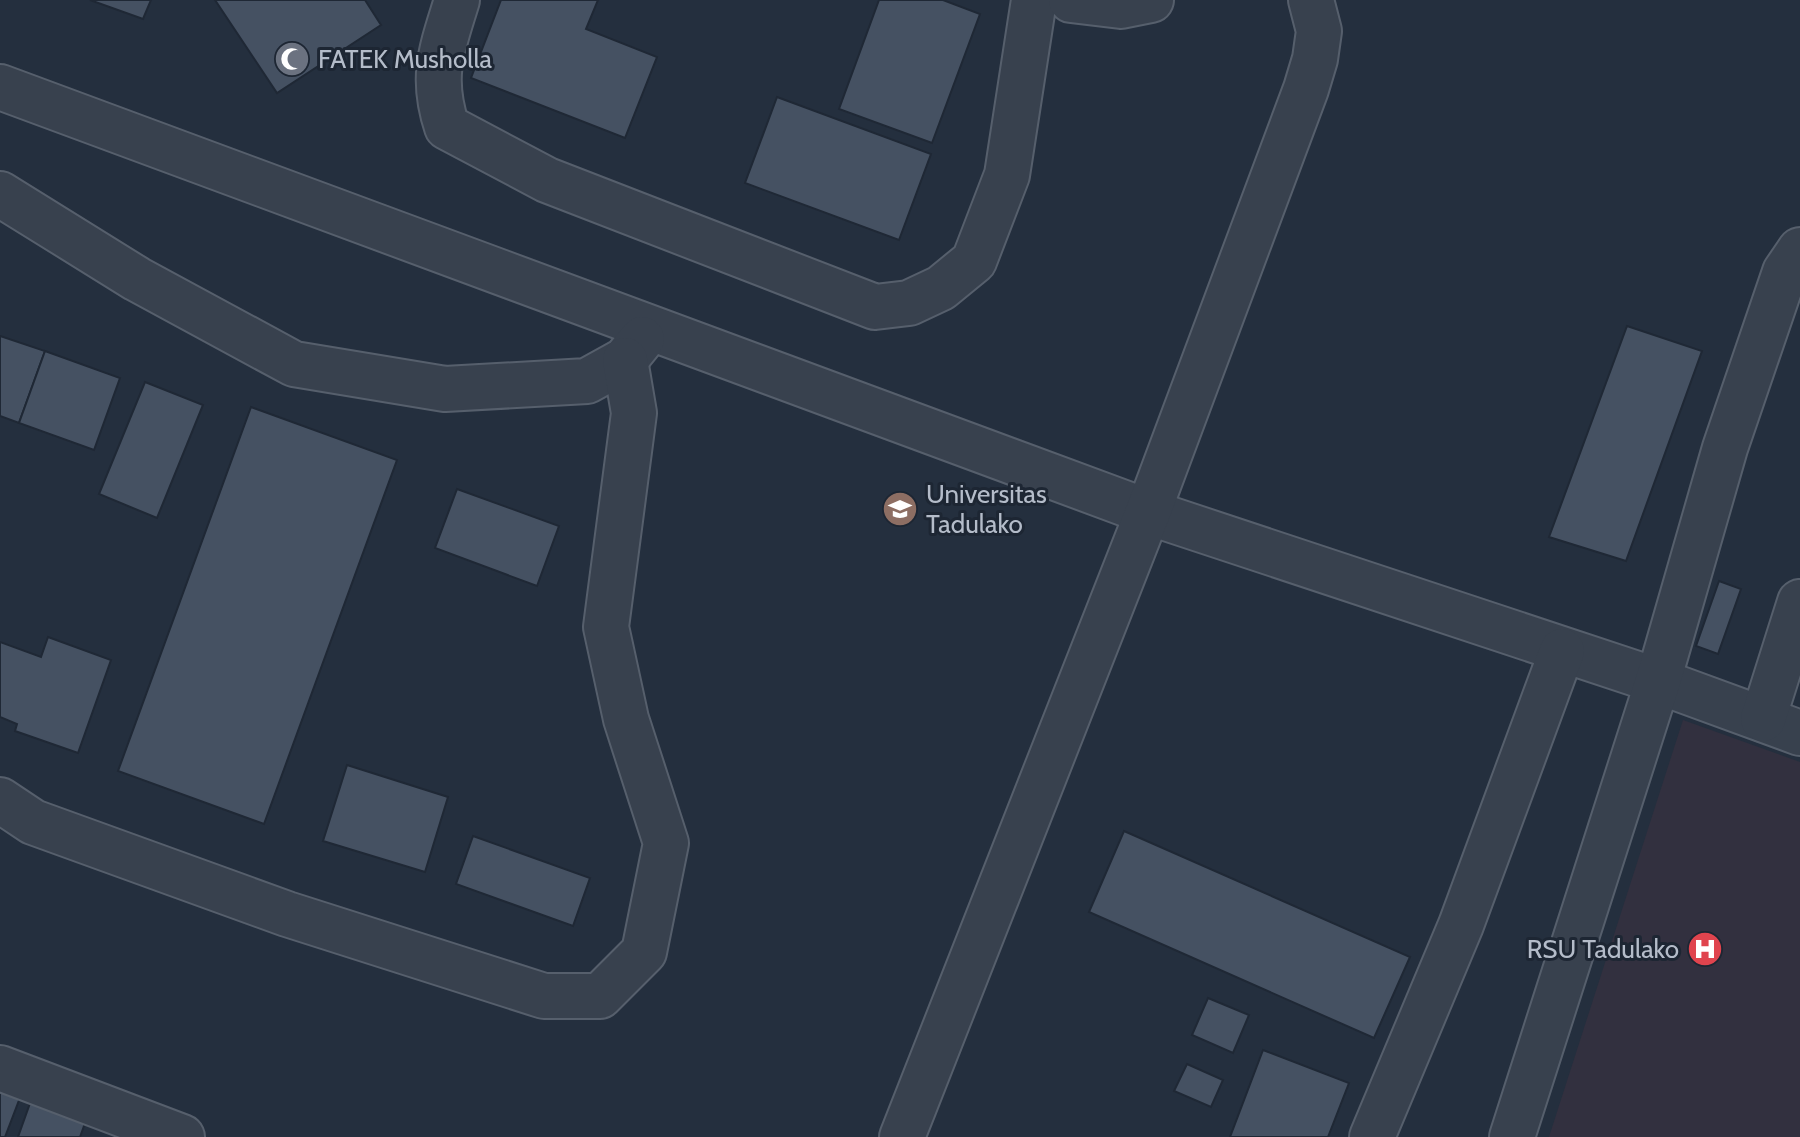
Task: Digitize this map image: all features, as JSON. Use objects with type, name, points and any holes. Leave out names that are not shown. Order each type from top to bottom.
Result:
[{"type":"street","points":[[457,0],[439,61],[438,99],[447,127],[547,180],[875,307],[909,303],[941,288],[974,261],[1007,175],[1034,0]]},
{"type":"street","points":[[1071,0],[1121,6],[1151,0]]},
{"type":"street","points":[[902,1137],[1148,512],[1306,89],[1319,31],[1311,0]]},
{"type":"street","points":[[0,87],[638,344],[1658,681],[1782,726],[1800,602]]},
{"type":"street","points":[[0,194],[137,279],[294,364],[445,389],[587,381],[638,344]]},
{"type":"street","points":[[1512,1137],[1658,681],[1725,448],[1785,272],[1800,250]]},
{"type":"street","points":[[0,800],[33,822],[287,914],[544,996],[600,996],[644,952],[666,843],[626,719],[606,627],[634,413],[638,344]]},
{"type":"street","points":[[1372,1137],[1461,925],[1562,651]]},
{"type":"street","points":[[0,1068],[95,1122],[182,1137]]},
{"type":"shaded area","name":"RSU Tadulako","points":[[1683,720],[1800,762],[1800,1137],[1549,1137]]},
{"type":"building","points":[[90,0],[151,0],[143,19]]},
{"type":"building","name":"FATEK Musholla","points":[[215,0],[365,0],[381,25],[277,93]]},
{"type":"building","points":[[501,0],[598,0],[586,29],[657,57],[625,138],[471,78]]},
{"type":"building","points":[[879,0],[943,0],[980,14],[932,143],[839,109]]},
{"type":"building","points":[[777,97],[931,154],[899,240],[745,183]]},
{"type":"building","points":[[1627,326],[1702,351],[1626,561],[1549,537]]},
{"type":"building","points":[[0,336],[45,351],[19,423],[0,416]]},
{"type":"building","points":[[45,351],[120,378],[94,450],[19,423]]},
{"type":"building","points":[[145,382],[203,405],[157,518],[99,494]]},
{"type":"building","points":[[251,407],[397,460],[264,824],[118,771]]},
{"type":"building","points":[[457,489],[559,526],[537,586],[435,548]]},
{"type":"building","points":[[1719,581],[1741,589],[1718,654],[1696,646]]},
{"type":"building","points":[[48,637],[111,660],[78,753],[15,731],[17,724],[0,717],[0,642],[41,657]]},
{"type":"building","points":[[347,765],[448,797],[425,872],[323,841]]},
{"type":"building","points":[[1124,831],[1410,957],[1374,1038],[1089,912]]},
{"type":"building","points":[[473,836],[590,878],[573,926],[456,884]]},
{"type":"building","points":[[1208,998],[1249,1015],[1233,1053],[1192,1035]]},
{"type":"building","points":[[1263,1050],[1349,1083],[1328,1137],[1230,1137]]},
{"type":"building","points":[[1187,1064],[1223,1080],[1211,1107],[1174,1091]]},
{"type":"building","points":[[0,1087],[21,1095],[5,1137],[0,1137]]},
{"type":"building","points":[[34,1092],[89,1112],[80,1137],[18,1137]]},
{"type":"place","name":"FATEK Musholla","points":[[292,59]]},
{"type":"place","name":"Universitas Tadulako","points":[[900,509]]},
{"type":"place","name":"RSU Tadulako","points":[[1705,949]]}]
